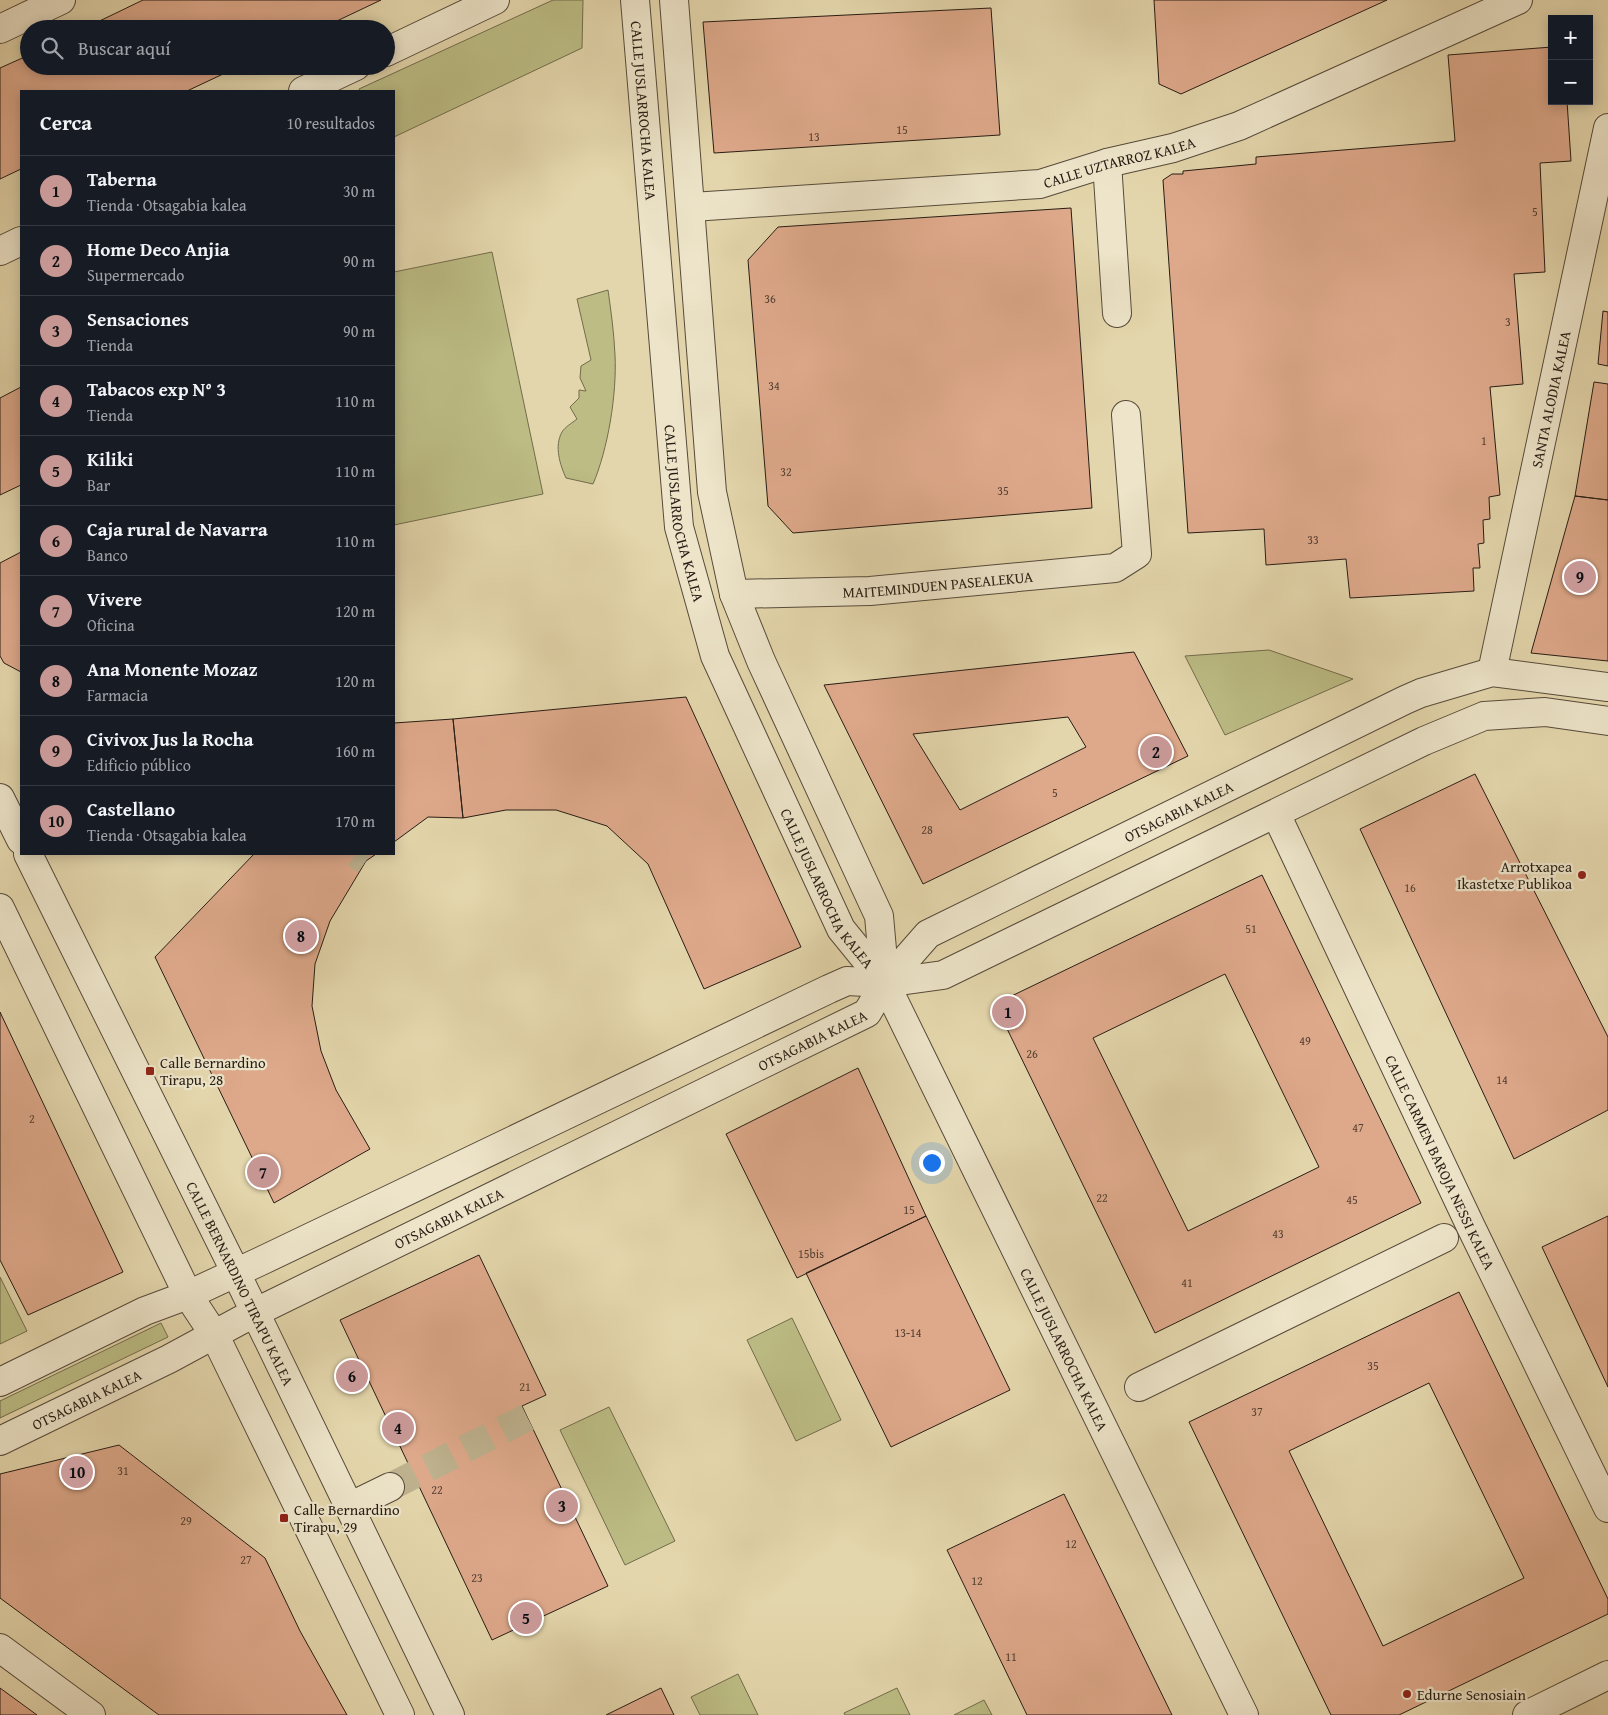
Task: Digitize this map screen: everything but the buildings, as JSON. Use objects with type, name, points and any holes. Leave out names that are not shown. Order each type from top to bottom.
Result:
[{"type":"street","points":[[0,28],[61,0]]},
{"type":"street","points":[[395,48],[495,0]]},
{"type":"street","name":"CALLE JUSLARROCHA KALEA","points":[[635,0],[678,527],[715,656],[842,929],[886,983],[1244,1715]]},
{"type":"street","name":"CALLE JUSLARROCHA KALEA","points":[[674,0],[692,207],[712,492],[734,594],[761,661],[879,916],[886,983]]},
{"type":"street","name":"CALLE UZTARROZ KALEA","points":[[692,207],[1040,184],[1108,164],[1173,148],[1239,126],[1518,0]]},
{"type":"street","points":[[305,90],[337,75]]},
{"type":"street","name":"SANTA ALODIA KALEA","points":[[1492,672],[1608,128]]},
{"type":"street","points":[[1108,164],[1117,313]]},
{"type":"street","points":[[0,251],[20,241]]},
{"type":"street","name":"MAITEMINDUEN PASEALEKUA","points":[[734,594],[870,590],[1115,568],[1137,554],[1126,415]]},
{"type":"street","points":[[1492,672],[1608,687]]},
{"type":"street","name":"OTSAGABIA KALEA","points":[[0,1441],[215,1336],[254,1313],[867,1013],[886,983],[928,934],[1413,696],[1492,672]]},
{"type":"street","name":"OTSAGABIA KALEA","points":[[0,1382],[145,1311],[188,1295],[236,1273],[830,989],[847,982],[886,983],[943,975],[1424,741],[1484,716],[1545,712],[1608,721]]},
{"type":"street","points":[[0,798],[20,838]]},
{"type":"street","name":"CALLE CARMEN BAROJA NESSI KALEA","points":[[1276,814],[1471,1227],[1608,1508]]},
{"type":"street","name":"CALLE BERNARDINO TIRAPU KALEA","points":[[28,855],[236,1273],[450,1715]]},
{"type":"street","points":[[0,908],[188,1295],[215,1336],[395,1713]]},
{"type":"street","name":"CALLE CARMEN BAROJA NESSI KALEA","points":[[1139,1387],[1444,1238]]},
{"type":"street","points":[[349,1507],[390,1487]]},
{"type":"street","points":[[0,1648],[91,1715]]},
{"type":"street","points":[[1527,1715],[1608,1675]]},
{"type":"green space","points":[[553,0],[583,0],[582,48],[395,137],[395,90],[359,89],[390,75],[395,75],[395,72]]},
{"type":"green space","points":[[492,252],[543,494],[395,525],[395,272]]},
{"type":"green space","points":[[608,290],[615,347],[615,387],[607,438],[593,484],[566,478],[560,461],[558,443],[563,430],[577,419],[570,407],[579,398],[579,390],[586,391],[580,378],[581,366],[591,360],[577,299]]},
{"type":"green space","points":[[1269,650],[1353,679],[1225,735],[1185,656]]},
{"type":"green space","points":[[0,1277],[27,1331],[0,1344]]},
{"type":"green space","points":[[792,1318],[841,1420],[796,1441],[747,1340]]},
{"type":"green space","points":[[161,1323],[168,1337],[0,1418],[0,1401]]},
{"type":"green space","points":[[609,1407],[675,1541],[625,1565],[560,1430]]},
{"type":"green space","points":[[738,1674],[758,1715],[700,1715],[691,1697]]},
{"type":"green space","points":[[897,1688],[910,1715],[845,1715],[844,1713]]},
{"type":"green space","points":[[984,1700],[992,1715],[954,1715]]},
{"type":"tunnel","points":[[357,855],[366,861]]},
{"type":"tunnel","points":[[390,1487],[536,1413]]},
{"type":"place","name":"Civivox Jus la Rocha","points":[[1580,577]]},
{"type":"place","name":"Home Deco Anjia","points":[[1156,752]]},
{"type":"place","name":"Arrotxapea Ikastetxe Publikoa","points":[[1582,875]]},
{"type":"place","name":"Ana Monente Mozaz","points":[[301,936]]},
{"type":"place","name":"Taberna","points":[[1008,1012]]},
{"type":"place","name":"Calle Bernardino Tirapu, 28","points":[[150,1071]]},
{"type":"place","name":"Vivere","points":[[263,1172]]},
{"type":"place","name":"Caja rural de Navarra","points":[[352,1376]]},
{"type":"place","name":"Tabacos exp N° 3","points":[[398,1428]]},
{"type":"place","name":"Castellano","points":[[77,1472]]},
{"type":"place","name":"Sensaciones","points":[[562,1506]]},
{"type":"place","name":"Calle Bernardino Tirapu, 29","points":[[284,1518]]},
{"type":"place","name":"Kiliki","points":[[526,1618]]},
{"type":"place","name":"Edurne Senosiain","points":[[1407,1694]]}]
